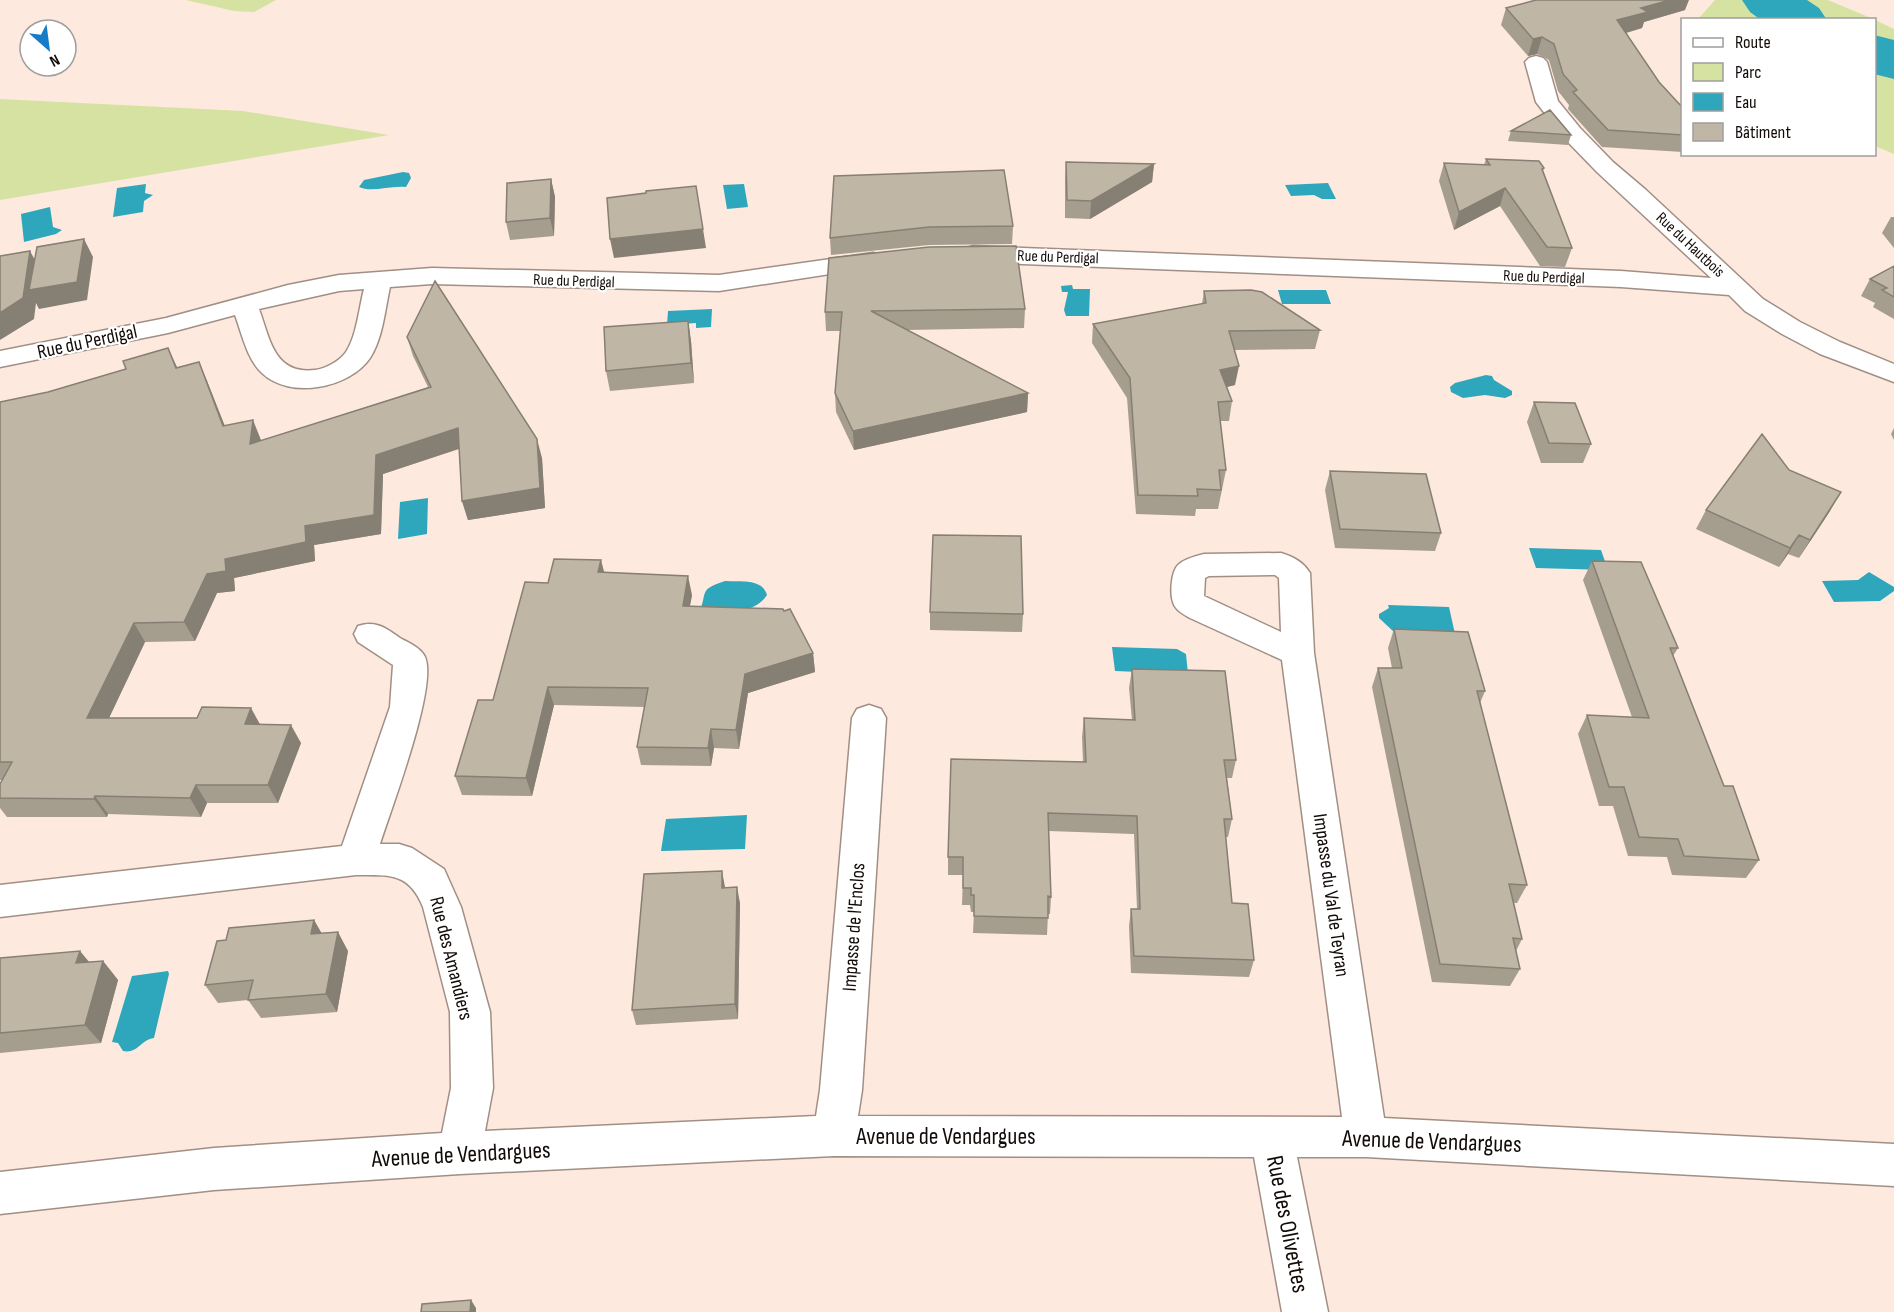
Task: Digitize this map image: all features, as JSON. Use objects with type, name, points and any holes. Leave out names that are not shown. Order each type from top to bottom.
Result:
[{"type":"street","name":"Rue du Hautbois","points":[[1536,62],[1547,102],[1572,134],[1754,305],[1830,348],[1894,374]]},
{"type":"street","name":"Rue du Perdigal","points":[[951,255],[996,254],[1621,279],[1738,288]]},
{"type":"street","name":"Rue du Perdigal","points":[[0,359],[168,325],[244,304],[339,284],[432,276],[718,284],[843,264],[897,258]]},
{"type":"street","points":[[244,304],[270,366],[281,375],[300,379],[322,377],[343,369],[359,355],[379,280]]},
{"type":"street","points":[[356,860],[407,707],[410,660],[370,634]]},
{"type":"street","name":"Impasse du Val de Teyran","points":[[1298,653],[1366,1137]]},
{"type":"street","name":"Impasse de l'Enclos","points":[[834,1136],[841,1090],[869,718]]},
{"type":"street","name":"Rue des Amandiers","points":[[0,901],[356,860],[399,859],[431,880],[442,906],[470,1012],[472,1088],[460,1153]]},
{"type":"street","name":"Avenue de Vendargues","points":[[0,1193],[214,1169],[460,1153],[834,1136],[1366,1137],[1894,1165]]},
{"type":"street","name":"Rue des Olivettes","points":[[1272,1137],[1305,1312]]},
{"type":"green space","points":[[186,0],[276,0],[254,12],[234,11]]},
{"type":"green space","points":[[1715,0],[1828,0],[1871,18],[1699,18]]},
{"type":"green space","points":[[1876,20],[1894,29],[1894,154],[1876,146]]},
{"type":"green space","points":[[0,99],[243,111],[389,135],[0,200]]},
{"type":"water","points":[[403,172],[409,173],[411,178],[406,187],[364,189],[359,187],[364,180]]},
{"type":"water","points":[[1328,183],[1336,199],[1322,199],[1314,195],[1291,196],[1285,185]]},
{"type":"water","points":[[146,184],[145,193],[153,195],[144,201],[143,212],[113,217],[117,188]]},
{"type":"water","points":[[744,184],[748,207],[727,209],[723,185]]},
{"type":"water","points":[[50,207],[53,227],[62,230],[56,234],[24,242],[21,214]]},
{"type":"water","points":[[1072,285],[1073,289],[1090,289],[1089,316],[1066,316],[1064,310],[1068,292],[1062,292],[1061,286]]},
{"type":"water","points":[[1278,290],[1326,290],[1331,304],[1282,304]]},
{"type":"water","points":[[712,309],[711,327],[696,328],[696,323],[667,325],[668,311]]},
{"type":"water","points":[[1486,375],[1492,376],[1494,380],[1512,391],[1512,395],[1505,398],[1485,395],[1463,398],[1451,392],[1450,387],[1455,383]]},
{"type":"water","points":[[428,498],[427,534],[398,539],[400,502]]},
{"type":"water","points":[[1529,548],[1601,550],[1608,570],[1536,568]]},
{"type":"water","points":[[1869,572],[1894,587],[1894,591],[1880,601],[1834,602],[1822,581],[1858,580]]},
{"type":"water","points":[[725,581],[755,583],[767,595],[754,607],[746,610],[698,614],[707,590]]},
{"type":"water","points":[[1388,605],[1449,607],[1455,634],[1394,632],[1379,618],[1379,614],[1389,608]]},
{"type":"water","points":[[1112,647],[1177,649],[1186,654],[1188,674],[1115,671]]},
{"type":"water","points":[[747,815],[745,849],[661,851],[666,819]]},
{"type":"water","points":[[168,971],[154,1038],[145,1041],[132,1051],[123,1051],[118,1043],[112,1042],[132,976]]},
{"type":"building","points":[[1536,0],[1670,0],[1641,8],[1648,12],[1617,20],[1659,82],[1681,106],[1681,135],[1608,130],[1573,92],[1577,90],[1563,74],[1554,44],[1542,37],[1533,39],[1506,8]]},
{"type":"building","points":[[1550,110],[1571,135],[1511,131]]},
{"type":"building","points":[[1486,159],[1539,161],[1544,168],[1542,169],[1572,248],[1547,247],[1505,188],[1459,212],[1444,163],[1490,165]]},
{"type":"building","points":[[1066,162],[1154,164],[1091,201],[1067,200]]},
{"type":"building","points":[[1004,170],[1013,226],[929,227],[830,238],[834,176]]},
{"type":"building","points":[[551,179],[550,218],[506,222],[507,183]]},
{"type":"building","points":[[696,186],[703,229],[610,239],[607,198]]},
{"type":"building","points":[[84,239],[77,282],[29,290],[37,247]]},
{"type":"building","points":[[1016,246],[1025,309],[871,311],[1028,393],[853,431],[835,393],[842,312],[825,312],[829,258],[929,247]]},
{"type":"building","points":[[30,251],[23,298],[0,313],[0,256]]},
{"type":"building","points":[[1894,266],[1894,297],[1882,290],[1887,288],[1870,279]]},
{"type":"building","points":[[435,281],[537,439],[540,488],[462,501],[458,428],[376,455],[374,515],[305,526],[306,542],[225,559],[226,571],[207,574],[184,622],[134,623],[87,718],[197,718],[202,707],[251,708],[245,724],[291,725],[268,785],[196,785],[190,798],[95,796],[94,799],[0,798],[0,784],[12,762],[0,762],[0,402],[48,392],[126,369],[123,361],[168,348],[176,368],[199,362],[223,426],[253,420],[250,444],[431,387],[407,337]]},
{"type":"building","points":[[1251,290],[1262,292],[1320,330],[1229,331],[1239,366],[1220,370],[1232,401],[1218,402],[1226,470],[1219,470],[1221,490],[1197,489],[1198,496],[1138,495],[1130,378],[1093,324],[1206,303],[1204,291]]},
{"type":"building","points":[[688,321],[691,363],[606,371],[604,327]]},
{"type":"building","points":[[1534,402],[1575,403],[1591,444],[1549,443]]},
{"type":"building","points":[[1762,434],[1789,470],[1841,492],[1810,540],[1799,535],[1790,548],[1706,510]]},
{"type":"building","points":[[1330,471],[1426,474],[1441,533],[1340,529]]},
{"type":"building","points":[[933,535],[1021,536],[1023,614],[930,612]]},
{"type":"building","points":[[554,559],[601,560],[598,572],[688,576],[683,606],[783,609],[784,611],[790,609],[813,653],[745,674],[736,730],[711,729],[708,748],[637,747],[648,688],[548,687],[526,778],[455,776],[478,700],[493,700],[525,582],[548,583]]},
{"type":"building","points":[[1592,561],[1641,562],[1678,648],[1670,648],[1724,786],[1733,786],[1759,860],[1684,856],[1678,839],[1639,837],[1624,787],[1609,787],[1587,715],[1649,718]]},
{"type":"building","points":[[1394,629],[1468,632],[1485,691],[1477,691],[1527,885],[1509,884],[1522,939],[1513,938],[1520,969],[1440,964],[1378,668],[1402,668]]},
{"type":"building","points":[[1132,669],[1225,671],[1236,760],[1224,760],[1232,819],[1224,819],[1232,903],[1248,904],[1254,960],[1134,956],[1131,909],[1140,909],[1137,816],[1048,813],[1051,897],[1048,896],[1048,918],[974,916],[974,895],[971,895],[971,888],[963,888],[963,857],[948,857],[951,759],[1086,762],[1084,718],[1135,720]]},
{"type":"building","points":[[722,871],[722,888],[737,887],[735,1004],[632,1010],[644,874]]},
{"type":"building","points":[[314,920],[311,934],[338,932],[326,994],[248,1000],[253,980],[205,985],[217,941],[226,940],[229,928]]},
{"type":"building","points":[[80,951],[76,963],[103,961],[85,1025],[0,1033],[0,958]]},
{"type":"building","points":[[471,1300],[470,1312],[421,1312],[422,1304]]},
{"type":"waterway","points":[[1770,0],[1796,18]]},
{"type":"waterway","points":[[1876,53],[1894,61]]}]
